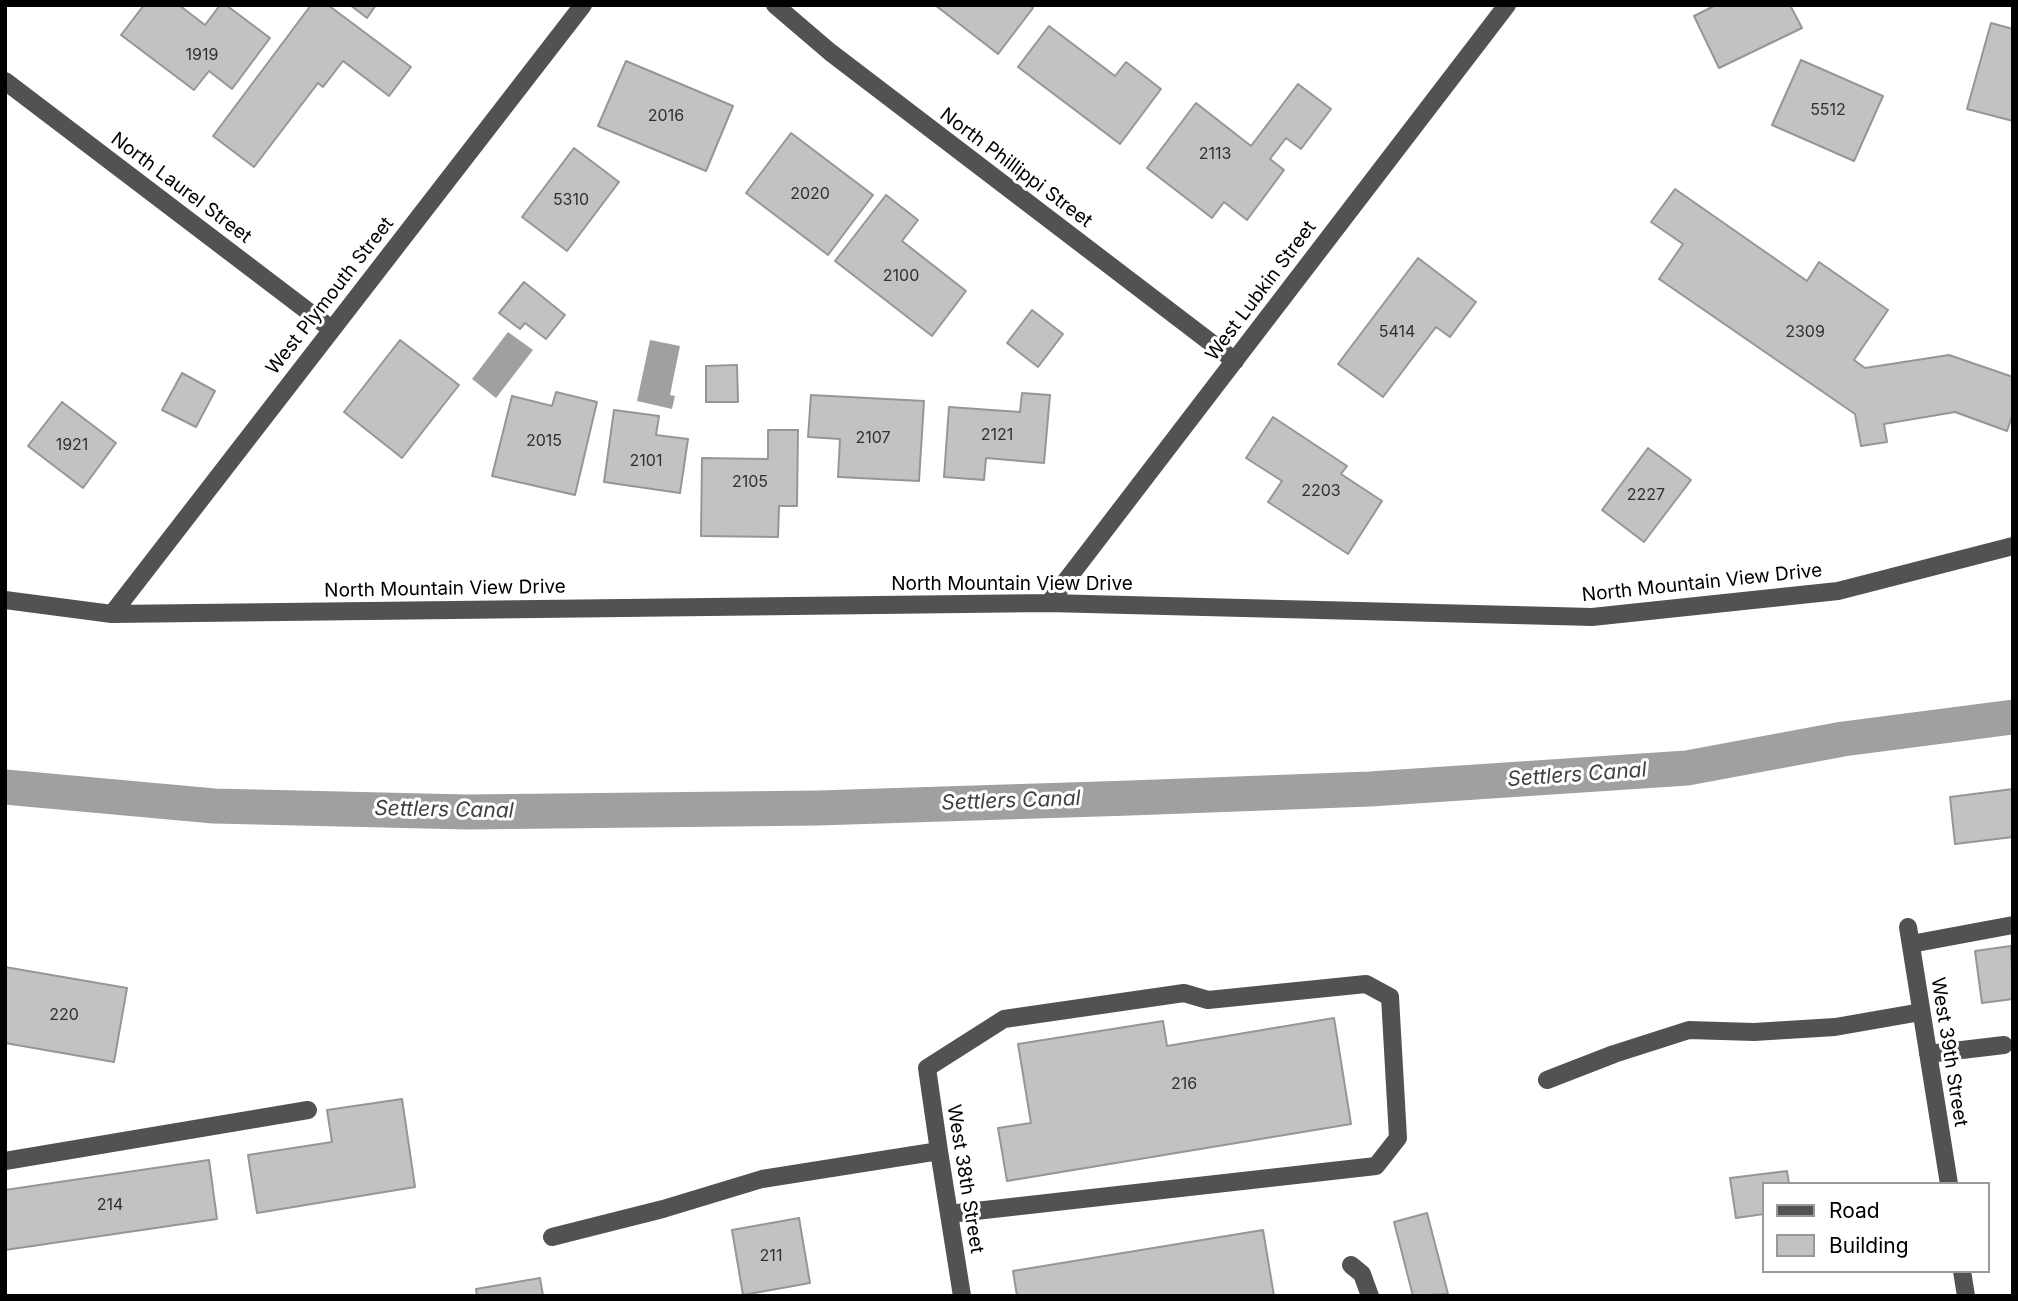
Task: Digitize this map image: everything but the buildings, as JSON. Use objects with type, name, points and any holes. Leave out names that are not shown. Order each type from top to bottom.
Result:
[{"type":"street","name":"West Plymouth Street","points":[[112,614],[330,328],[583,5]]},
{"type":"street","name":"North Phillippi Street","points":[[775,5],[830,52],[1235,361]]},
{"type":"street","name":"West Lubkin Street","points":[[1049,603],[1507,5]]},
{"type":"street","name":"North Laurel Street","points":[[5,81],[330,328]]},
{"type":"street","name":"North Mountain View Drive","points":[[5,600],[112,614],[1049,603],[1592,617],[1838,591],[2013,546]]},
{"type":"street","name":"West 39th Street","points":[[1949,1182],[1909,935],[2013,925]]},
{"type":"street","name":"West 38th Street","points":[[950,1214],[1376,1166],[1398,1138],[1390,997],[1366,984],[1208,1000],[1184,993],[1004,1019],[927,1069],[962,1296]]},
{"type":"street","points":[[1547,1080],[1614,1054],[1689,1030],[1754,1032],[1835,1027],[1921,1012]]},
{"type":"street","points":[[1928,1054],[2004,1045]]},
{"type":"street","points":[[5,1160],[308,1110]]},
{"type":"street","points":[[552,1237],[663,1209],[762,1179],[939,1151]]},
{"type":"street","points":[[1351,1265],[1362,1274],[1370,1296]]},
{"type":"street","points":[[1962,1273],[1966,1296]]},
{"type":"shaded area","points":[[508,332],[533,350],[496,398],[472,379]]},
{"type":"shaded area","points":[[650,340],[680,346],[670,395],[675,396],[672,409],[637,401]]},
{"type":"waterway","name":"Settlers Canal","points":[[5,787],[214,806],[467,812],[818,808],[1130,798],[1370,789],[1687,768],[1843,739],[2013,717]]}]
